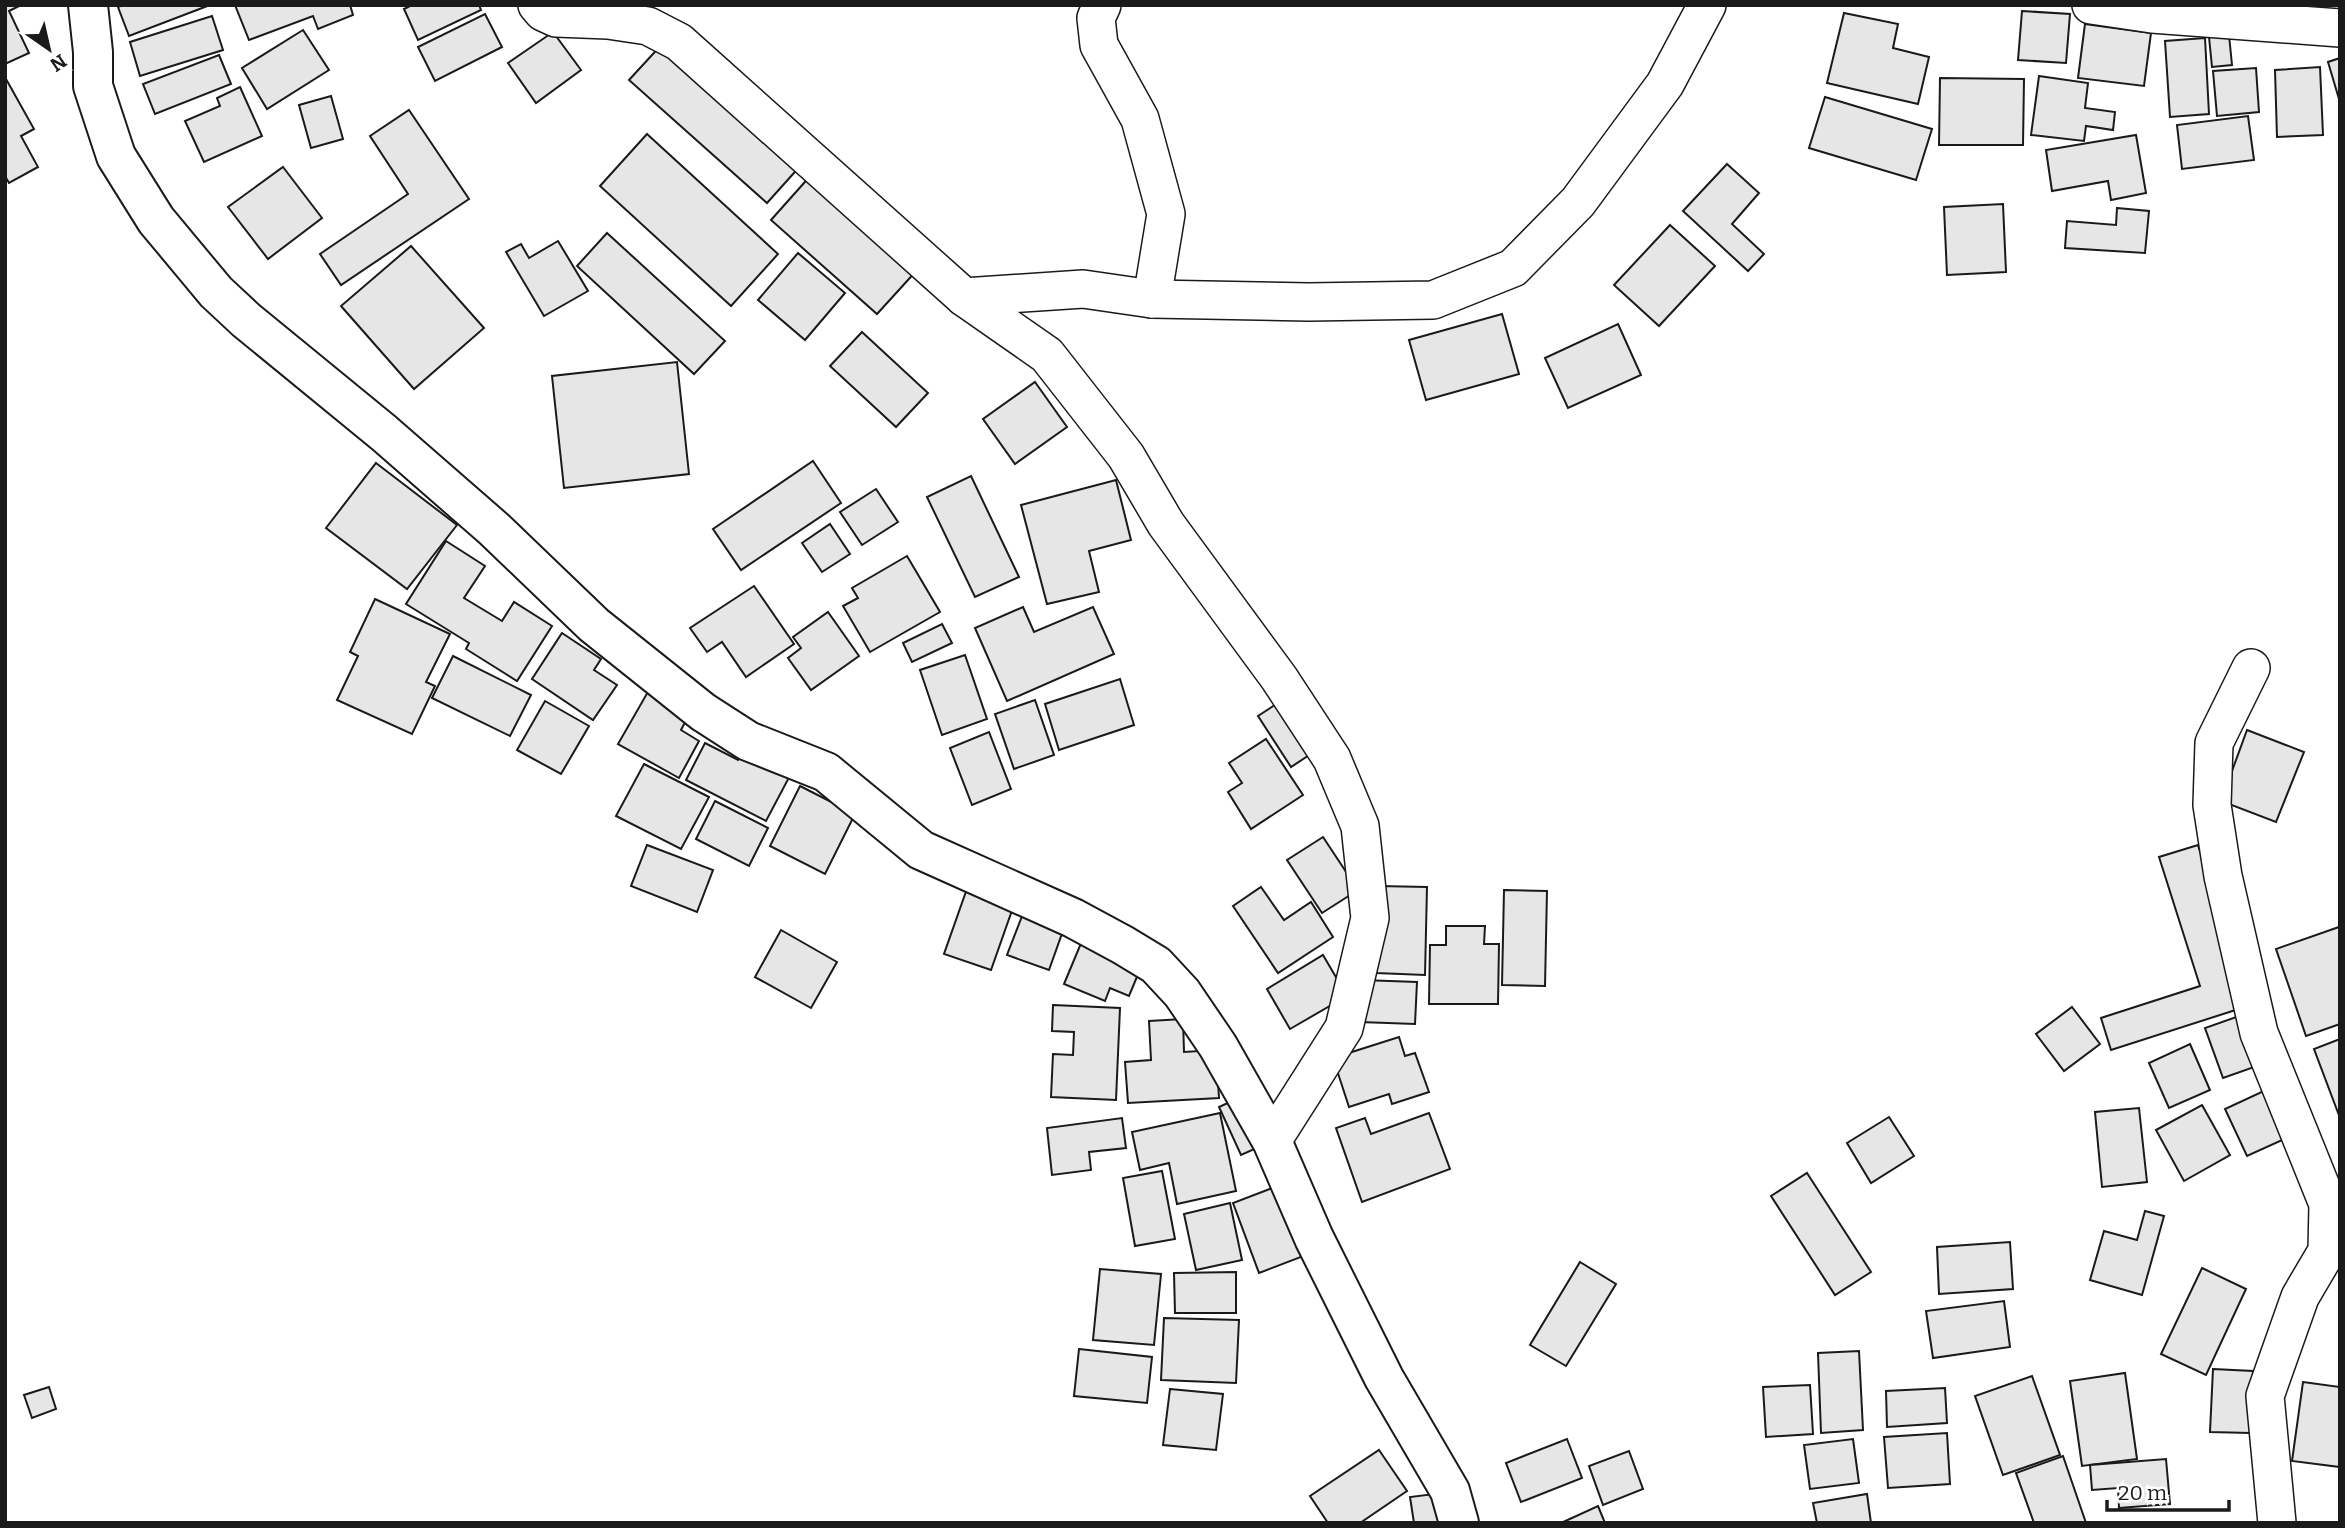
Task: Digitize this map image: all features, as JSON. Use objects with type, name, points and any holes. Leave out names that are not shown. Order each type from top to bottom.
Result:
[{"type":"street","points":[[88,5],[93,86],[116,156],[156,220],[215,292],[246,320],[374,424],[494,529],[594,625],[703,712],[748,741],[826,772],[921,850],[1073,918],[1156,965],[1182,993],[1218,1046],[1272,1141],[1314,1238],[1384,1378],[1450,1492],[1459,1523]]},
{"type":"street","points":[[537,5],[543,12],[556,18],[608,20],[648,26],[679,42],[964,297],[1047,355],[1126,456],[1166,524],[1279,678],[1332,759],[1360,826],[1370,918],[1344,1028],[1272,1141]]},
{"type":"street","points":[[1102,5],[1096,18],[1099,45],[1140,119],[1166,214],[1152,299]]},
{"type":"street","points":[[964,297],[1083,289],[1152,299],[1309,302],[1433,300],[1513,268],[1578,202],[1665,84],[1707,5]]},
{"type":"street","points":[[2091,5],[2151,14],[2340,28]]},
{"type":"street","points":[[2251,668],[2214,743],[2212,805],[2222,876],[2259,1033],[2328,1204],[2333,1251],[2300,1297],[2265,1396],[2277,1523]]},
{"type":"building","points":[[5,5],[21,5],[9,11],[29,53],[5,64]]},
{"type":"building","points":[[210,5],[129,36],[118,7]]},
{"type":"building","points":[[235,5],[350,5],[353,15],[318,29],[313,16],[249,40]]},
{"type":"building","points":[[412,5],[479,5],[481,10],[418,40],[404,9]]},
{"type":"building","points":[[2022,11],[2070,14],[2066,63],[2018,60]]},
{"type":"building","points":[[1844,13],[1898,24],[1893,48],[1929,57],[1918,104],[1827,83]]},
{"type":"building","points":[[485,14],[502,47],[435,81],[418,47]]},
{"type":"building","points":[[212,16],[223,50],[140,76],[130,42]]},
{"type":"building","points":[[2085,24],[2151,33],[2144,86],[2078,78]]},
{"type":"building","points":[[303,30],[329,70],[267,109],[242,68]]},
{"type":"building","points":[[553,32],[581,70],[536,103],[508,63]]},
{"type":"building","points":[[2229,35],[2232,65],[2212,67],[2209,37]]},
{"type":"building","points":[[2205,38],[2209,114],[2170,117],[2165,41]]},
{"type":"building","points":[[664,42],[802,164],[767,203],[629,80]]},
{"type":"building","points":[[219,55],[231,84],[155,114],[143,84]]},
{"type":"building","points":[[2340,58],[2340,99],[2339,99],[2328,62]]},
{"type":"building","points":[[2320,67],[2323,135],[2277,137],[2275,70]]},
{"type":"building","points":[[2256,68],[2259,112],[2217,116],[2213,71]]},
{"type":"building","points":[[2039,76],[2088,83],[2085,108],[2115,112],[2113,130],[2086,126],[2084,141],[2031,135]]},
{"type":"building","points":[[1940,78],[2024,79],[2023,145],[1939,145]]},
{"type":"building","points":[[6,79],[34,129],[21,136],[38,167],[9,183],[5,176]]},
{"type":"building","points":[[240,87],[262,136],[204,162],[185,121],[220,106],[217,98]]},
{"type":"building","points":[[331,96],[343,139],[311,148],[299,105]]},
{"type":"building","points":[[1825,97],[1932,129],[1916,180],[1809,148]]},
{"type":"building","points":[[409,110],[469,199],[341,285],[320,254],[408,194],[370,136]]},
{"type":"building","points":[[2248,116],[2254,160],[2182,169],[2177,125]]},
{"type":"building","points":[[647,134],[778,254],[731,306],[600,186]]},
{"type":"building","points":[[2136,135],[2146,193],[2111,200],[2108,181],[2052,191],[2046,150]]},
{"type":"building","points":[[1727,164],[1759,193],[1732,224],[1764,254],[1748,271],[1683,211]]},
{"type":"building","points":[[283,167],[322,218],[268,259],[228,207]]},
{"type":"building","points":[[812,174],[918,269],[877,314],[771,220]]},
{"type":"building","points":[[2003,204],[2006,272],[1947,275],[1944,207]]},
{"type":"building","points":[[2117,208],[2149,211],[2145,253],[2065,248],[2067,221],[2116,225]]},
{"type":"building","points":[[1670,225],[1715,266],[1659,326],[1614,285]]},
{"type":"building","points":[[607,233],[725,341],[694,374],[577,266]]},
{"type":"building","points":[[558,241],[588,291],[544,316],[506,252],[521,244],[529,258]]},
{"type":"building","points":[[411,246],[484,328],[414,389],[341,306]]},
{"type":"building","points":[[798,253],[845,293],[805,340],[758,300]]},
{"type":"building","points":[[1502,314],[1519,374],[1426,400],[1409,340]]},
{"type":"building","points":[[1618,324],[1641,375],[1568,408],[1545,358]]},
{"type":"building","points":[[862,332],[928,393],[896,427],[830,366]]},
{"type":"building","points":[[677,362],[689,474],[564,488],[552,376]]},
{"type":"building","points":[[1035,382],[1067,427],[1015,464],[983,419]]},
{"type":"building","points":[[813,461],[841,503],[741,570],[713,529]]},
{"type":"building","points":[[376,463],[457,525],[407,589],[326,528]]},
{"type":"building","points":[[971,476],[1019,577],[975,597],[927,497]]},
{"type":"building","points":[[1116,480],[1131,540],[1089,551],[1099,592],[1047,604],[1021,505]]},
{"type":"building","points":[[876,489],[898,522],[862,545],[840,512]]},
{"type":"building","points":[[830,524],[850,554],[822,572],[802,543]]},
{"type":"building","points":[[446,541],[485,566],[464,598],[502,621],[514,602],[552,626],[517,681],[466,649],[469,643],[406,604]]},
{"type":"building","points":[[907,556],[940,612],[870,652],[843,606],[858,598],[852,588]]},
{"type":"building","points":[[754,586],[794,644],[746,677],[722,642],[707,652],[690,628]]},
{"type":"building","points":[[375,599],[450,634],[426,682],[435,686],[412,734],[337,700],[358,656],[350,652]]},
{"type":"building","points":[[1023,607],[1034,632],[1093,607],[1114,654],[1007,701],[975,628]]},
{"type":"building","points":[[828,612],[859,656],[811,690],[788,658],[801,648],[793,637]]},
{"type":"building","points":[[942,624],[952,643],[912,662],[903,643]]},
{"type":"building","points":[[562,633],[601,659],[594,670],[617,685],[593,720],[532,679]]},
{"type":"building","points":[[965,655],[987,719],[942,735],[920,670]]},
{"type":"building","points":[[453,656],[531,695],[510,736],[432,698]]},
{"type":"building","points":[[1120,679],[1134,725],[1059,750],[1045,704]]},
{"type":"building","points":[[649,690],[690,713],[681,730],[699,741],[679,778],[618,744]]},
{"type":"building","points":[[1287,697],[1320,748],[1291,767],[1258,716]]},
{"type":"building","points":[[1035,700],[1054,755],[1014,769],[995,714]]},
{"type":"building","points":[[545,701],[589,726],[561,774],[517,750]]},
{"type":"building","points":[[2247,730],[2304,752],[2276,822],[2221,801]]},
{"type":"building","points":[[989,732],[1011,789],[972,805],[950,748]]},
{"type":"building","points":[[1266,739],[1303,795],[1251,829],[1228,792],[1242,783],[1229,763]]},
{"type":"building","points":[[705,743],[738,760],[746,743],[794,768],[766,821],[686,780]]},
{"type":"building","points":[[644,764],[709,797],[681,849],[616,816]]},
{"type":"building","points":[[800,786],[855,814],[825,874],[770,846]]},
{"type":"building","points":[[715,801],[768,828],[749,866],[696,839]]},
{"type":"building","points":[[1323,837],[1358,890],[1322,913],[1287,860]]},
{"type":"building","points":[[647,845],[713,870],[697,912],[631,886]]},
{"type":"building","points":[[2198,845],[2248,1006],[2111,1050],[2101,1018],[2200,986],[2159,857]]},
{"type":"building","points":[[969,883],[1016,899],[991,970],[944,954]]},
{"type":"building","points":[[1378,886],[1427,887],[1425,975],[1376,973]]},
{"type":"building","points":[[1261,887],[1284,920],[1311,902],[1333,937],[1278,973],[1233,906]]},
{"type":"building","points":[[1504,890],[1547,891],[1545,986],[1502,985]]},
{"type":"building","points":[[1024,911],[1065,925],[1049,970],[1007,955]]},
{"type":"building","points":[[1446,926],[1485,926],[1484,944],[1499,944],[1498,1004],[1429,1004],[1430,945],[1446,945]]},
{"type":"building","points":[[2339,927],[2340,1024],[2306,1036],[2276,949]]},
{"type":"building","points":[[781,930],[837,962],[811,1008],[755,977]]},
{"type":"building","points":[[1084,936],[1144,960],[1129,996],[1110,988],[1105,1001],[1064,984]]},
{"type":"building","points":[[1323,955],[1347,996],[1290,1029],[1267,989]]},
{"type":"building","points":[[1362,980],[1417,982],[1415,1024],[1360,1022]]},
{"type":"building","points":[[1053,1005],[1120,1008],[1116,1100],[1051,1097],[1053,1054],[1073,1055],[1074,1032],[1052,1031]]},
{"type":"building","points":[[2072,1007],[2100,1044],[2064,1071],[2036,1034]]},
{"type":"building","points":[[2242,1015],[2260,1065],[2223,1078],[2205,1028]]},
{"type":"building","points":[[1183,1019],[1184,1052],[1216,1050],[1219,1098],[1128,1103],[1125,1062],[1151,1060],[1149,1021]]},
{"type":"building","points":[[1399,1037],[1405,1056],[1415,1053],[1429,1092],[1392,1104],[1389,1094],[1349,1107],[1333,1058]]},
{"type":"building","points":[[2340,1039],[2340,1118],[2314,1049]]},
{"type":"building","points":[[2190,1044],[2210,1090],[2169,1108],[2149,1063]]},
{"type":"building","points":[[2268,1089],[2291,1136],[2247,1156],[2225,1109]]},
{"type":"building","points":[[1245,1095],[1268,1143],[1241,1155],[1219,1107]]},
{"type":"building","points":[[2202,1105],[2230,1155],[2184,1181],[2156,1130]]},
{"type":"building","points":[[2139,1108],[2147,1182],[2102,1187],[2095,1112]]},
{"type":"building","points":[[1220,1113],[1236,1191],[1177,1204],[1169,1163],[1140,1170],[1132,1132]]},
{"type":"building","points":[[1429,1113],[1450,1169],[1362,1202],[1336,1128],[1365,1118],[1371,1134]]},
{"type":"building","points":[[1889,1117],[1914,1156],[1871,1183],[1847,1143]]},
{"type":"building","points":[[1122,1118],[1126,1148],[1089,1152],[1091,1170],[1052,1175],[1047,1128]]},
{"type":"building","points":[[1162,1171],[1175,1239],[1135,1246],[1123,1178]]},
{"type":"building","points":[[1807,1173],[1871,1272],[1835,1295],[1771,1196]]},
{"type":"building","points":[[1288,1182],[1314,1252],[1259,1273],[1233,1203]]},
{"type":"building","points":[[1230,1203],[1242,1260],[1196,1270],[1184,1214]]},
{"type":"building","points":[[2145,1211],[2164,1216],[2142,1295],[2090,1280],[2104,1231],[2137,1240]]},
{"type":"building","points":[[2010,1242],[2013,1289],[1939,1294],[1937,1247]]},
{"type":"building","points":[[1580,1262],[1616,1284],[1566,1366],[1530,1345]]},
{"type":"building","points":[[2202,1268],[2246,1289],[2206,1375],[2161,1354]]},
{"type":"building","points":[[1100,1269],[1161,1274],[1154,1345],[1093,1340]]},
{"type":"building","points":[[1236,1272],[1236,1313],[1175,1313],[1174,1273]]},
{"type":"building","points":[[2004,1301],[2010,1347],[1933,1358],[1926,1311]]},
{"type":"building","points":[[1164,1318],[1239,1320],[1236,1383],[1161,1380]]},
{"type":"building","points":[[1079,1349],[1152,1357],[1147,1403],[1074,1396]]},
{"type":"building","points":[[1859,1351],[1863,1430],[1821,1433],[1818,1353]]},
{"type":"building","points":[[2213,1369],[2253,1371],[2250,1433],[2210,1432]]},
{"type":"building","points":[[2125,1373],[2137,1459],[2082,1466],[2070,1381]]},
{"type":"building","points":[[2032,1376],[2060,1455],[2003,1475],[1975,1396]]},
{"type":"building","points":[[2303,1382],[2340,1387],[2340,1467],[2292,1461]]},
{"type":"building","points":[[1810,1385],[1813,1434],[1766,1437],[1763,1387]]},
{"type":"building","points":[[49,1387],[56,1409],[32,1418],[24,1395]]},
{"type":"building","points":[[1945,1388],[1947,1423],[1887,1427],[1886,1391]]},
{"type":"building","points":[[1170,1389],[1223,1394],[1216,1450],[1163,1445]]},
{"type":"building","points":[[1947,1433],[1950,1484],[1888,1488],[1884,1437]]},
{"type":"building","points":[[1567,1439],[1582,1478],[1521,1502],[1506,1463]]},
{"type":"building","points":[[1853,1439],[1859,1483],[1810,1489],[1804,1445]]},
{"type":"building","points":[[1379,1450],[1407,1491],[1360,1523],[1328,1523],[1310,1496]]},
{"type":"building","points":[[1629,1451],[1643,1489],[1603,1505],[1589,1466]]},
{"type":"building","points":[[2063,1456],[2086,1523],[2034,1523],[2016,1473]]},
{"type":"building","points":[[2166,1459],[2170,1504],[2119,1508],[2118,1488],[2092,1490],[2090,1465]]},
{"type":"building","points":[[1442,1493],[1446,1523],[1414,1523],[1410,1497]]},
{"type":"building","points":[[1867,1494],[1871,1523],[1817,1523],[1813,1503]]},
{"type":"building","points":[[1598,1506],[1605,1523],[1561,1523]]}]
